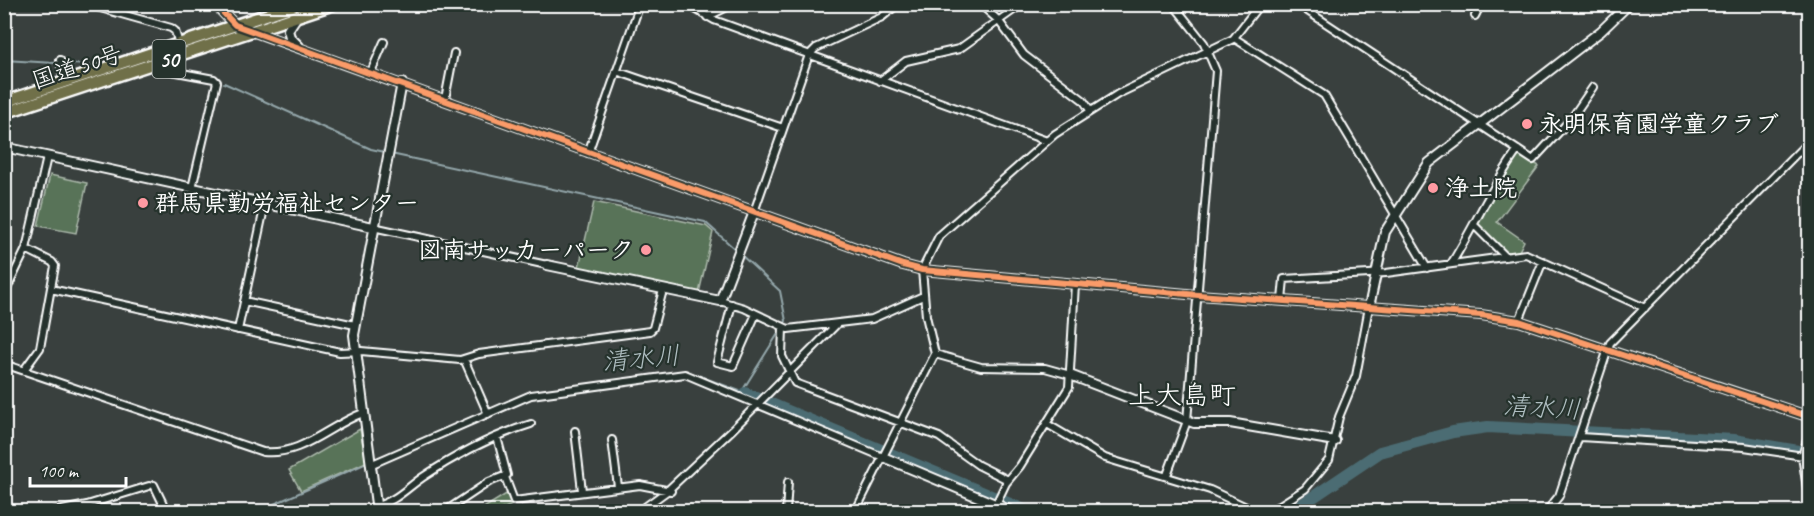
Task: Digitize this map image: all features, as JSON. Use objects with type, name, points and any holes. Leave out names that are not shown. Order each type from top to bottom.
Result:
[{"type":"highway","name":"国道50号","points":[[4,102],[236,25],[297,8],[334,4]]},
{"type":"highway","name":"国道50号","points":[[4,113],[253,31],[297,8]]},
{"type":"street","points":[[86,4],[171,28],[175,31],[179,44]]},
{"type":"street","points":[[215,4],[236,25],[402,83],[754,212],[922,270],[1198,295],[1481,315],[1519,321],[1809,417]]},
{"type":"street","points":[[588,152],[640,4]]},
{"type":"street","points":[[686,4],[707,17],[1047,141]]},
{"type":"street","points":[[707,17],[733,4]]},
{"type":"street","points":[[720,301],[809,55],[816,48],[882,17],[898,4]]},
{"type":"street","points":[[980,4],[998,20],[1024,55],[1083,100],[1090,110]]},
{"type":"street","points":[[880,81],[906,61],[959,49],[1022,4]]},
{"type":"street","points":[[1167,475],[1187,421],[1216,71],[1208,51],[1173,4]]},
{"type":"street","points":[[855,512],[935,354],[923,296],[922,270],[939,236],[1047,141],[1090,110],[1234,38],[1260,4]]},
{"type":"street","points":[[1297,4],[1533,160],[1571,119],[1593,87]]},
{"type":"street","points":[[1475,16],[1481,4]]},
{"type":"street","points":[[1269,512],[1299,494],[1315,480],[1329,460],[1339,417],[1356,376],[1374,273],[1385,232],[1429,163],[1601,31],[1629,4]]},
{"type":"street","points":[[297,8],[288,30],[290,37],[300,47]]},
{"type":"street","points":[[1234,38],[1324,95],[1428,268]]},
{"type":"street","points":[[371,72],[384,42]]},
{"type":"street","points":[[445,99],[454,53]]},
{"type":"street","points":[[59,94],[64,82],[60,60]]},
{"type":"street","points":[[162,61],[164,69],[168,71],[217,82],[192,188]]},
{"type":"street","points":[[616,71],[783,128]]},
{"type":"street","points":[[402,83],[355,325],[354,352],[377,509],[454,457],[531,424]]},
{"type":"street","points":[[1546,512],[1559,495],[1580,437],[1606,350],[1809,140]]},
{"type":"street","points":[[4,147],[720,301],[756,314],[783,328],[836,325],[872,319],[923,296]]},
{"type":"street","points":[[1451,264],[1475,226],[1505,168],[1518,150]]},
{"type":"street","points":[[4,295],[26,249],[47,157]]},
{"type":"street","points":[[238,330],[265,204]]},
{"type":"street","points":[[1475,226],[1506,257]]},
{"type":"street","points":[[24,370],[40,348],[54,263],[26,249]]},
{"type":"street","points":[[1282,300],[1284,279],[1428,268],[1526,254],[1645,308]]},
{"type":"street","points":[[1519,321],[1543,261]]},
{"type":"street","points":[[998,501],[1008,480],[1047,424],[1069,387],[1075,284]]},
{"type":"street","points":[[51,290],[340,352],[464,359],[476,355],[650,331],[653,328],[663,290]]},
{"type":"street","points":[[244,301],[355,325]]},
{"type":"street","points":[[732,304],[717,362],[733,366],[756,314]]},
{"type":"street","points":[[638,512],[669,491],[836,325]]},
{"type":"street","points":[[783,328],[781,350],[792,379],[799,386],[948,441],[978,465],[1008,480]]},
{"type":"street","points":[[935,354],[981,367],[1045,368],[1070,375],[1187,421],[1201,424],[1230,423],[1335,441]]},
{"type":"street","points":[[464,359],[488,414]]},
{"type":"street","points":[[4,364],[263,452],[282,451],[302,446],[363,413]]},
{"type":"street","points":[[370,465],[535,394],[685,374],[760,402],[998,501],[1014,512]]},
{"type":"street","points":[[1047,424],[1100,456],[1217,492],[1257,512]]},
{"type":"street","points":[[575,431],[582,491]]},
{"type":"street","points":[[1809,431],[1806,456],[1809,507]]},
{"type":"street","points":[[497,437],[507,470],[505,477],[514,501],[582,491],[649,485],[669,491]]},
{"type":"street","points":[[1580,437],[1744,447],[1806,456]]},
{"type":"street","points":[[612,440],[618,487]]},
{"type":"street","points":[[444,512],[486,484],[505,477]]},
{"type":"street","points":[[786,512],[788,482]]},
{"type":"street","points":[[52,512],[87,505],[152,485],[167,512]]},
{"type":"street","points":[[4,501],[7,512]]},
{"type":"green space","points":[[1518,153],[1539,166],[1497,222],[1524,241],[1519,251],[1507,253],[1478,224],[1505,170]]},
{"type":"green space","points":[[50,175],[87,183],[76,233],[38,226]]},
{"type":"green space","name":"図南サッカーパーク","points":[[594,202],[706,226],[713,232],[699,293],[579,267]]},
{"type":"green space","points":[[360,429],[366,462],[301,491],[289,470]]},
{"type":"green space","points":[[508,493],[512,505],[497,511],[483,511],[482,509]]},
{"type":"waterway","points":[[4,60],[89,65]]},
{"type":"waterway","points":[[224,83],[371,149],[385,152]]},
{"type":"waterway","points":[[391,154],[705,222],[736,250]]},
{"type":"waterway","points":[[686,371],[745,393],[744,388],[786,321],[780,291],[740,254]]},
{"type":"waterway","name":"清水川","points":[[745,393],[1029,512]]},
{"type":"waterway","name":"清水川","points":[[404,447],[526,394]]},
{"type":"waterway","name":"清水川","points":[[1291,512],[1380,452],[1453,432],[1488,427],[1734,440],[1810,453]]},
{"type":"waterway","name":"清水川","points":[[256,512],[369,462]]},
{"type":"cycle path","points":[[215,4],[235,25],[922,270],[1198,295],[1481,315],[1519,321],[1810,417]]},
{"type":"place","name":"永明保育園学童クラブ","points":[[1527,124]]},
{"type":"place","name":"浄土院","points":[[1433,188]]},
{"type":"place","name":"群馬県勤労福祉センター","points":[[143,203]]},
{"type":"place","name":"図南サッカーパーク","points":[[646,250]]},
{"type":"district","name":"上大島町","points":[[1182,395]]}]
